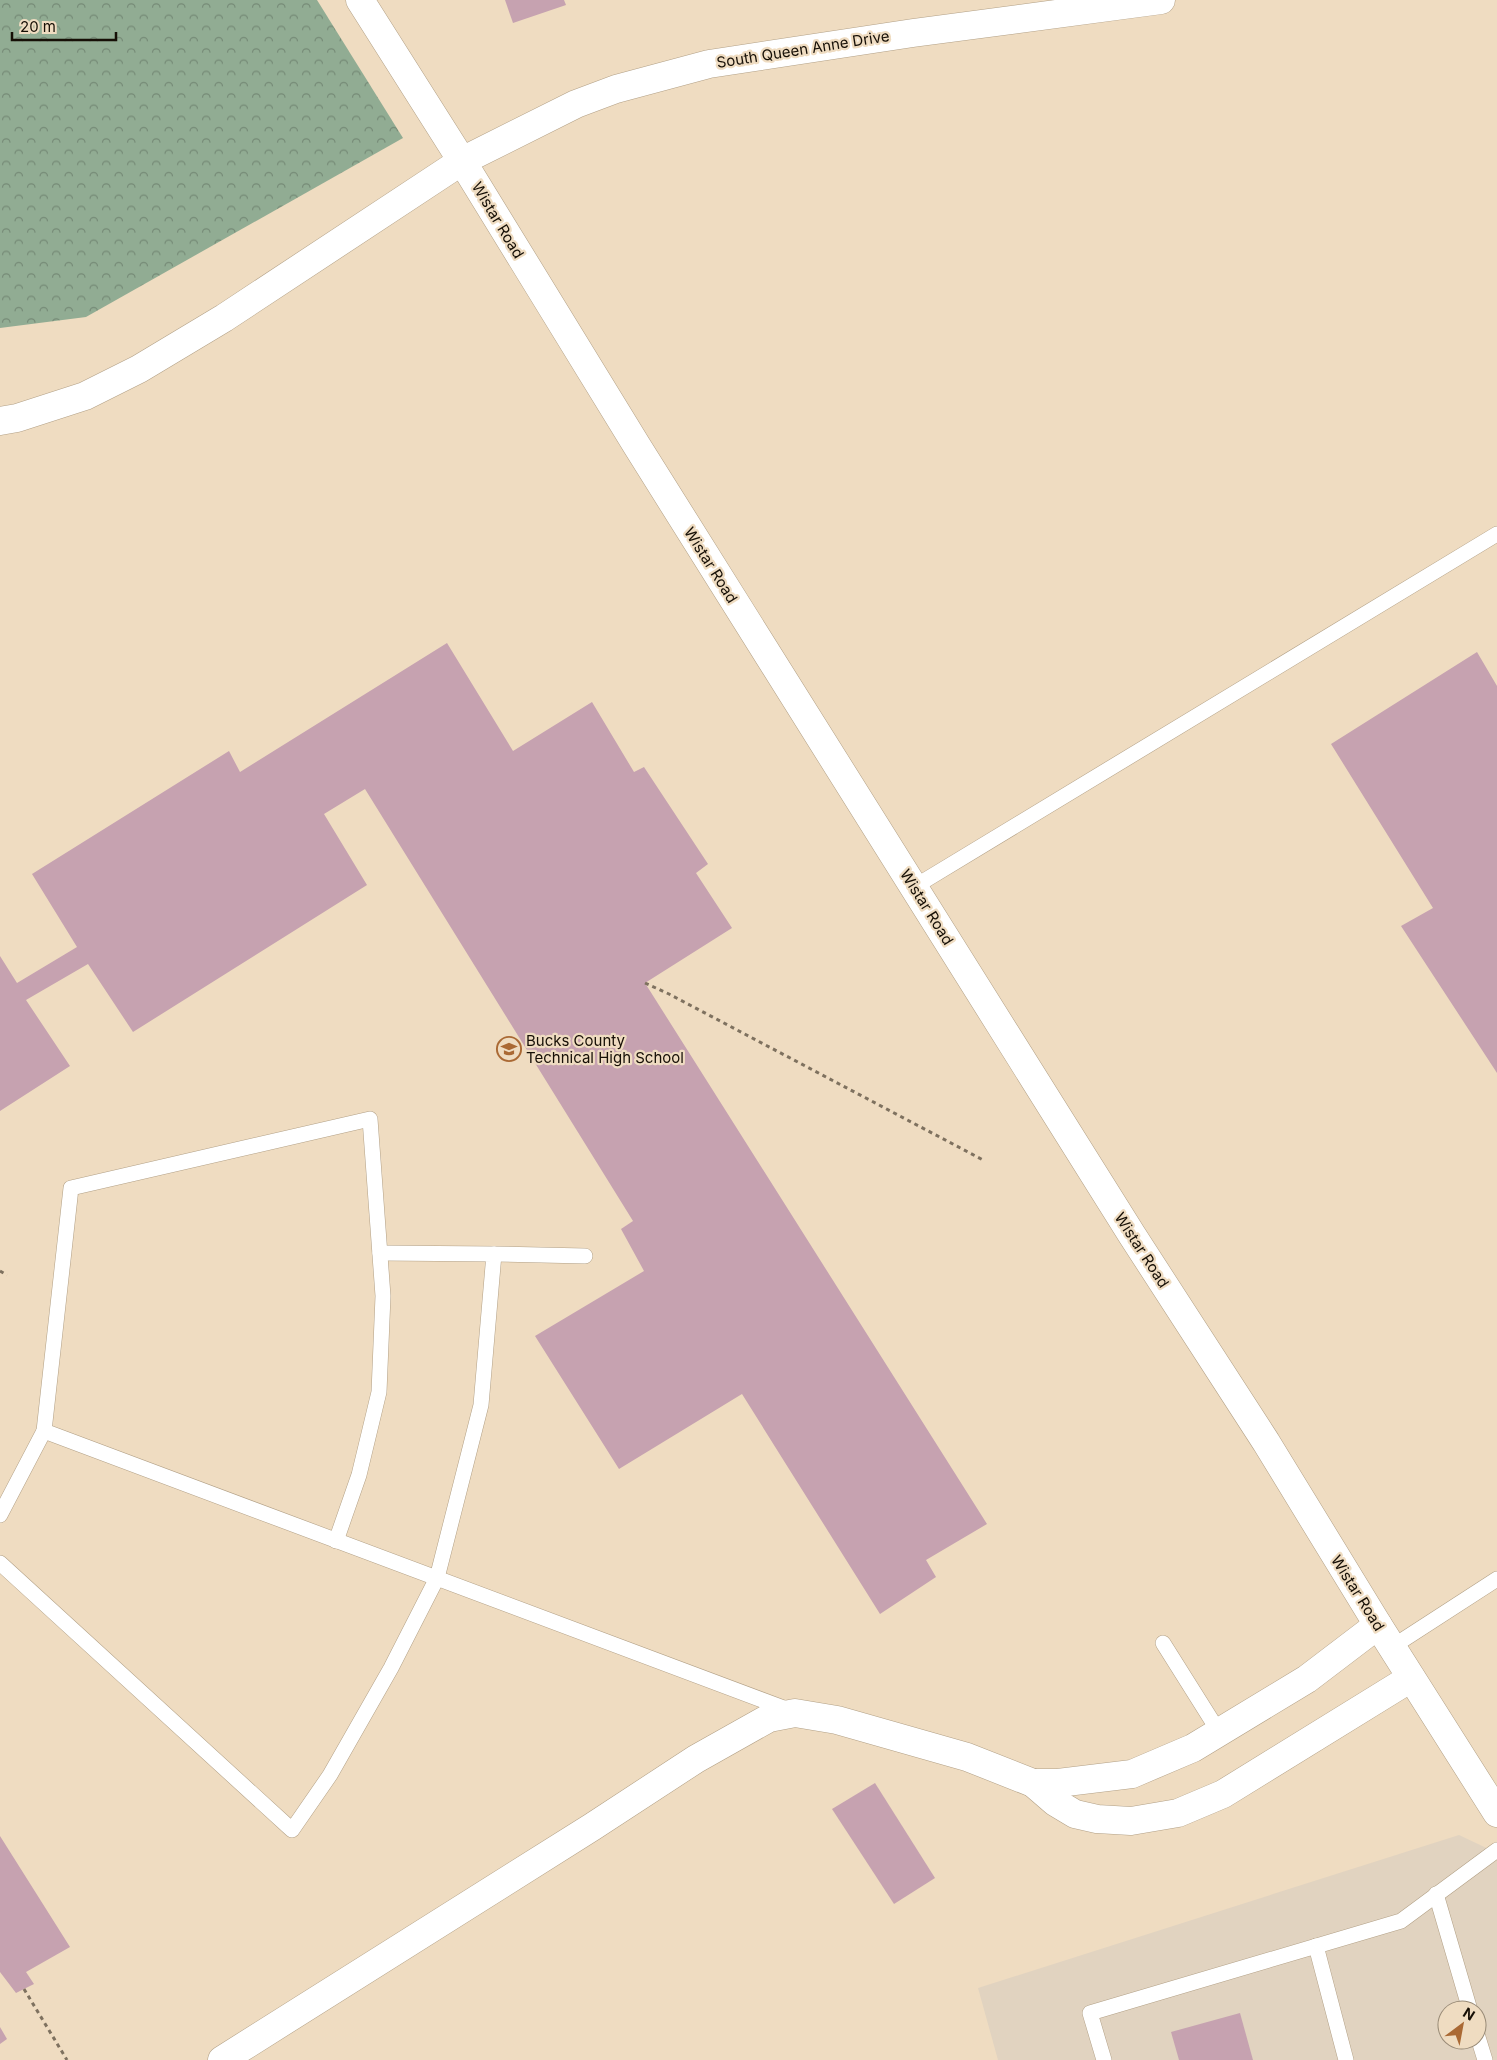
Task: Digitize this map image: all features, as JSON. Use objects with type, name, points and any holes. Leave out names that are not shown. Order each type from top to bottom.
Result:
[{"type":"street","name":"Wistar Road","points":[[360,0],[462,161],[636,446],[1132,1235],[1266,1442],[1411,1678],[1497,1813]]},
{"type":"street","name":"South Queen Anne Drive","points":[[0,421],[17,418],[85,396],[139,369],[224,318],[462,161],[576,104],[616,89],[710,64],[904,34],[1161,0]]},
{"type":"street","points":[[1033,1783],[1058,1783],[1132,1774],[1193,1748],[1307,1679],[1385,1636]]},
{"type":"street","points":[[222,2060],[592,1827],[696,1759],[769,1718],[795,1713],[837,1720],[967,1757],[1033,1783],[1054,1802],[1075,1814],[1097,1819],[1131,1821],[1178,1812],[1223,1794],[1411,1678]]},
{"type":"lane","points":[[914,887],[1497,534]]},
{"type":"lane","points":[[0,1515],[44,1431],[71,1188],[370,1119],[383,1296],[378,1392],[359,1475],[336,1541]]},
{"type":"lane","points":[[380,1253],[585,1256]]},
{"type":"lane","points":[[0,1563],[292,1830],[330,1775],[391,1668],[437,1578],[481,1405],[494,1254]]},
{"type":"lane","points":[[44,1431],[795,1713]]},
{"type":"lane","points":[[1385,1636],[1497,1579]]},
{"type":"lane","points":[[1163,1643],[1219,1732]]},
{"type":"lane","points":[[1104,2060],[1090,2013],[1401,1921],[1497,1850]]},
{"type":"lane","points":[[1436,1894],[1467,2000]]},
{"type":"lane","points":[[1316,1946],[1346,2060]]},
{"type":"path","points":[[645,984],[670,994],[985,1160]]},
{"type":"path","points":[[0,1271],[7,1275]]},
{"type":"path","points":[[24,1989],[67,2060]]},
{"type":"shaded area","points":[[1459,1835],[1497,1853],[1497,2060],[998,2060],[978,1988]]},
{"type":"green space","points":[[0,0],[317,0],[403,138],[86,317],[0,328]]},
{"type":"building","points":[[505,0],[564,0],[566,5],[513,23]]},
{"type":"building","points":[[447,643],[513,751],[592,702],[634,772],[644,767],[708,864],[696,873],[732,928],[645,983],[987,1524],[926,1560],[936,1577],[880,1614],[742,1394],[619,1469],[535,1336],[644,1271],[621,1229],[633,1221],[365,789],[324,814],[367,885],[133,1032],[88,964],[26,1000],[70,1066],[0,1111],[0,956],[17,983],[77,947],[32,874],[229,751],[240,772]]},
{"type":"building","points":[[1477,652],[1497,686],[1497,1073],[1401,926],[1433,908],[1331,744]]},
{"type":"building","points":[[875,1783],[935,1878],[894,1904],[832,1809]]},
{"type":"building","points":[[0,1836],[70,1947],[26,1972],[34,1984],[16,1993],[0,1972]]},
{"type":"building","points":[[1240,2013],[1253,2060],[1179,2060],[1171,2032]]},
{"type":"building","points":[[0,2027],[7,2039],[0,2044]]},
{"type":"place","name":"Bucks County Technical High School","points":[[509,1049]]}]
